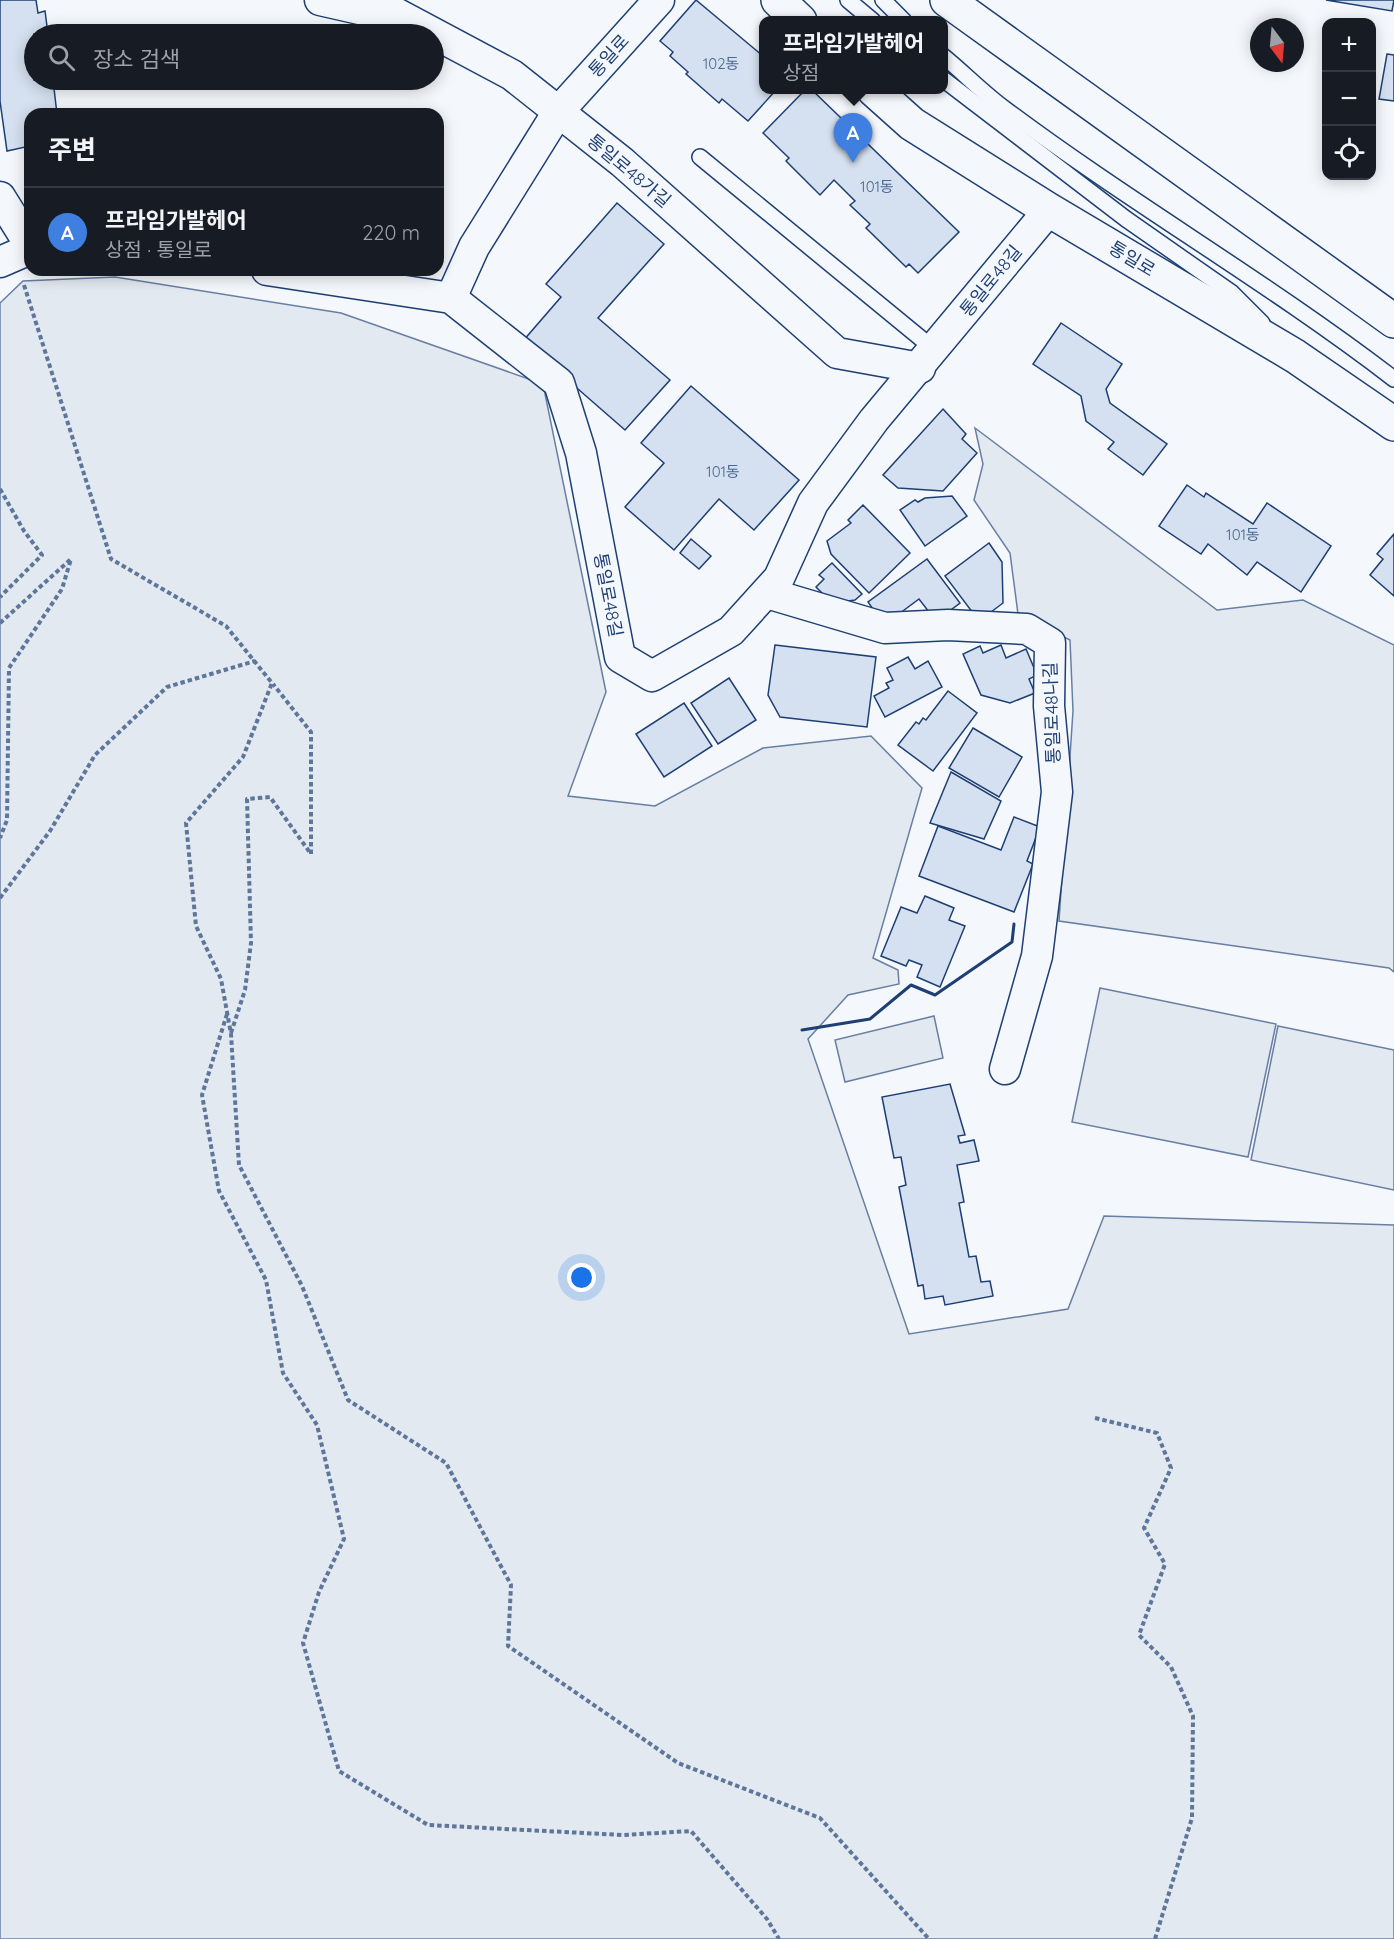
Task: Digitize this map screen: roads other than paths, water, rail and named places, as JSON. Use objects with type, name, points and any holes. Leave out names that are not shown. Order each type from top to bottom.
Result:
[{"type":"main road","points":[[778,0],[795,16]]},
{"type":"main road","points":[[947,0],[1394,321]]},
{"type":"main road","name":"통일로","points":[[878,94],[912,124],[1049,210],[1295,356],[1394,424]]},
{"type":"street","name":"통일로48가길","points":[[320,0],[364,10],[390,10],[416,24]]},
{"type":"street","name":"통일로","points":[[451,298],[474,247],[558,112],[659,0]]},
{"type":"street","name":"통일로48가길","points":[[444,39],[512,75],[622,162],[837,353],[927,359]]},
{"type":"street","points":[[0,196],[18,253]]},
{"type":"street","name":"통일로48길","points":[[306,276],[451,298],[559,383],[580,453],[620,657],[652,676],[731,631],[767,593],[779,578],[813,502],[874,420],[1049,210]]},
{"type":"street","name":"통일로48나길","points":[[767,593],[885,627],[948,625],[1027,629],[1050,643],[1048,706],[1057,792],[1037,956],[1005,1069]]},
{"type":"lane","points":[[849,0],[867,16]]},
{"type":"lane","points":[[883,0],[899,16]]},
{"type":"lane","points":[[948,60],[1004,108],[1164,222],[1341,339],[1394,379]]},
{"type":"lane","points":[[948,83],[1126,219],[1232,293],[1295,356]]},
{"type":"lane","points":[[700,157],[927,359]]},
{"type":"place","name":"프라임가발헤어","points":[[853,163]]}]
